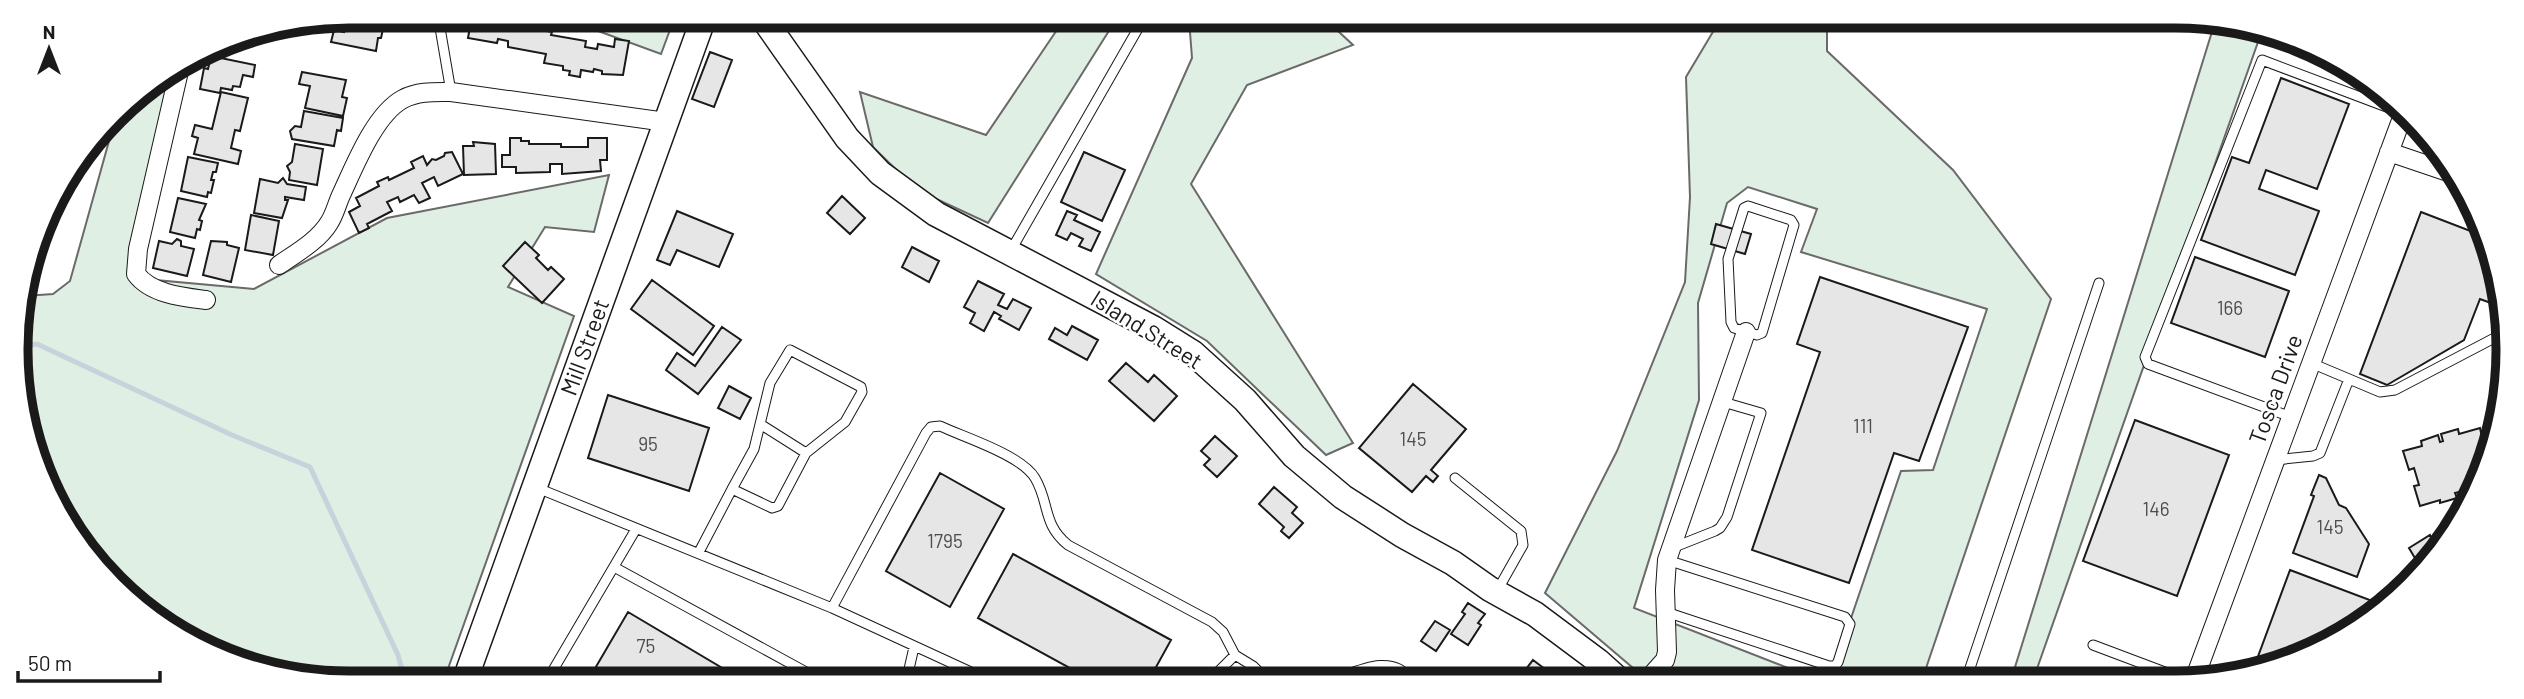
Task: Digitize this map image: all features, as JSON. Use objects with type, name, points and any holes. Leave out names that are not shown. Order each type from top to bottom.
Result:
[{"type":"street","name":"Mill Street","points":[[468,671],[700,28]]},
{"type":"street","name":"Island Street","points":[[770,28],[847,138],[880,173],[936,214],[1083,290],[1193,353],[1245,400],[1294,456],[1343,497],[1535,614],[1609,671]]},
{"type":"street","points":[[177,78],[138,249],[136,274],[143,284],[177,296],[206,300]]},
{"type":"street","points":[[279,265],[308,245],[328,225],[376,126],[388,110],[404,99],[424,92],[451,92],[666,122]]},
{"type":"street","name":"Tosca Drive","points":[[2198,670],[2399,119]]},
{"type":"street","points":[[2389,152],[2441,170]]},
{"type":"street","points":[[1655,671],[1665,660],[1667,652],[1665,573],[1669,554],[1746,332]]},
{"type":"lane","points":[[440,28],[451,92]]},
{"type":"lane","points":[[1009,254],[1138,28]]},
{"type":"lane","points":[[2291,416],[2148,364],[2145,357],[2262,61],[2385,107]]},
{"type":"lane","points":[[1748,206],[1791,220],[1794,225],[1762,334],[1746,332],[1732,326],[1728,264],[1745,208],[1748,206]]},
{"type":"lane","points":[[1969,671],[2099,284]]},
{"type":"lane","points":[[2311,363],[2380,392],[2395,390],[2495,337]]},
{"type":"lane","points":[[699,552],[732,489],[751,454],[770,383],[790,350],[860,387],[862,392],[845,422],[806,453],[775,508],[732,489]]},
{"type":"lane","points":[[2275,460],[2320,453],[2349,379]]},
{"type":"lane","points":[[1669,554],[1720,528],[1727,517],[1761,413],[1723,402]]},
{"type":"lane","points":[[760,424],[806,453]]},
{"type":"lane","points":[[832,608],[926,433],[932,427],[940,426],[1023,463],[1039,486],[1051,525],[1068,545],[1212,622],[1223,632],[1235,655],[1258,671]]},
{"type":"lane","points":[[1455,478],[1521,531],[1523,545],[1497,593]]},
{"type":"lane","points":[[534,486],[832,608],[968,671]]},
{"type":"lane","points":[[553,671],[636,529]]},
{"type":"lane","points":[[1666,612],[1829,666],[1838,663],[1850,624],[1845,617],[1669,554]]},
{"type":"lane","points":[[614,568],[804,671]]},
{"type":"lane","points":[[2093,646],[2161,671]]},
{"type":"lane","points":[[908,671],[914,647]]},
{"type":"lane","points":[[1219,671],[1235,655]]},
{"type":"lane","points":[[1358,671],[1384,665],[1401,671]]},
{"type":"green space","points":[[590,28],[671,28],[661,54]]},
{"type":"green space","points":[[1058,28],[1111,28],[988,223],[917,190],[873,147],[860,92],[986,135]]},
{"type":"green space","points":[[1190,28],[1335,28],[1353,45],[1247,85],[1191,184],[1353,443],[1326,455],[1207,341],[1096,274],[1192,58]]},
{"type":"green space","points":[[1715,28],[1827,28],[1827,51],[1953,170],[2051,299],[1925,671],[1833,671],[1901,471],[1933,470],[1987,309],[1801,252],[1817,209],[1748,187],[1727,203],[1698,303],[1699,400],[1634,608],[1796,671],[1637,671],[1545,593],[1617,451],[1685,282],[1690,197],[1686,77]]},
{"type":"green space","points":[[2212,31],[2259,39],[2036,671],[2014,671]]},
{"type":"green space","points":[[178,78],[134,278],[254,289],[387,218],[609,175],[594,232],[545,227],[508,287],[574,316],[447,671],[328,670],[266,660],[226,647],[189,628],[154,605],[122,577],[94,545],[61,492],[45,453],[34,412],[28,350],[33,295],[53,294],[70,281],[111,135],[154,94]]},
{"type":"building","points":[[345,28],[383,28],[376,51],[331,42],[334,30],[344,32]]},
{"type":"building","points":[[470,28],[540,28],[552,32],[551,35],[586,41],[585,47],[597,49],[598,44],[614,47],[615,39],[629,41],[623,75],[602,74],[602,71],[594,69],[593,72],[581,70],[580,77],[569,75],[570,71],[563,70],[563,66],[544,63],[546,54],[508,47],[508,41],[498,39],[497,43],[468,38]]},
{"type":"building","points":[[710,52],[732,60],[714,107],[692,99]]},
{"type":"building","points":[[216,57],[255,65],[253,77],[243,75],[240,87],[233,86],[232,90],[221,88],[220,93],[200,89],[204,68],[208,69],[210,59]]},
{"type":"building","points":[[302,72],[346,80],[342,97],[347,98],[343,116],[305,108],[310,86],[299,84]]},
{"type":"building","points":[[2281,78],[2349,104],[2317,189],[2266,170],[2259,189],[2319,211],[2295,275],[2201,240],[2232,157],[2249,163]]},
{"type":"building","points":[[221,92],[248,98],[240,131],[235,130],[231,148],[241,151],[238,164],[194,154],[198,138],[192,136],[195,125],[212,129]]},
{"type":"building","points":[[304,111],[343,118],[334,146],[292,139],[290,131],[295,126],[301,127]]},
{"type":"building","points":[[510,138],[521,138],[521,141],[529,141],[529,144],[588,147],[588,138],[607,138],[607,160],[600,160],[601,171],[562,174],[562,164],[550,164],[550,172],[516,173],[516,167],[502,167],[502,155],[510,155]]},
{"type":"building","points":[[473,142],[495,144],[496,174],[464,175],[463,146],[474,146]]},
{"type":"building","points":[[295,144],[323,149],[317,185],[289,180],[290,172],[287,166],[292,162]]},
{"type":"building","points":[[452,152],[463,174],[438,186],[434,177],[422,183],[430,198],[419,203],[414,195],[400,202],[398,197],[387,202],[392,211],[367,224],[369,228],[359,233],[349,212],[360,206],[356,198],[379,186],[377,182],[388,177],[389,180],[414,168],[411,162],[423,156],[427,165],[432,159],[436,160],[445,153]]},
{"type":"building","points":[[1084,152],[1125,170],[1102,221],[1061,202]]},
{"type":"building","points":[[188,157],[218,163],[211,180],[214,180],[211,193],[208,192],[207,197],[181,191]]},
{"type":"building","points":[[283,178],[287,184],[306,187],[304,200],[285,197],[285,200],[288,200],[282,218],[254,213],[260,179],[278,183]]},
{"type":"building","points":[[842,196],[865,218],[850,234],[827,213]]},
{"type":"building","points":[[178,198],[206,204],[199,220],[202,221],[200,230],[197,229],[195,238],[170,232]]},
{"type":"building","points":[[677,211],[733,234],[719,267],[677,250],[670,265],[657,260]]},
{"type":"building","points":[[1067,211],[1077,215],[1074,220],[1100,232],[1091,251],[1079,246],[1083,239],[1071,233],[1067,240],[1056,235]]},
{"type":"building","points":[[2421,212],[2474,232],[2485,266],[2492,303],[2480,299],[2464,340],[2387,385],[2360,374]]},
{"type":"building","points":[[251,215],[279,221],[273,255],[245,250]]},
{"type":"building","points":[[1716,224],[1751,234],[1745,254],[1711,244]]},
{"type":"building","points":[[177,239],[181,241],[181,246],[194,249],[187,276],[153,268],[159,241],[172,244]]},
{"type":"building","points":[[211,241],[227,242],[227,245],[239,248],[231,282],[203,275]]},
{"type":"building","points":[[525,242],[539,255],[536,258],[548,270],[551,267],[564,279],[542,303],[503,266]]},
{"type":"building","points":[[912,247],[939,261],[929,282],[902,267]]},
{"type":"building","points":[[2195,257],[2289,291],[2265,357],[2171,323]]},
{"type":"building","points":[[1820,277],[1968,327],[1919,461],[1894,453],[1849,583],[1752,550],[1820,352],[1797,344]]},
{"type":"building","points":[[652,280],[714,326],[693,355],[631,309]]},
{"type":"building","points":[[978,281],[1004,294],[998,305],[1007,309],[1013,299],[1031,308],[1019,330],[999,319],[1001,316],[994,312],[984,331],[970,323],[975,313],[964,307]]},
{"type":"building","points":[[1072,326],[1098,340],[1087,360],[1049,339],[1055,328],[1067,335]]},
{"type":"building","points":[[722,327],[741,340],[698,394],[666,370],[677,353],[695,366]]},
{"type":"building","points":[[1126,363],[1148,382],[1154,375],[1177,396],[1154,421],[1109,381]]},
{"type":"building","points":[[1413,384],[1466,429],[1431,470],[1438,476],[1433,482],[1426,476],[1412,492],[1359,448]]},
{"type":"building","points":[[729,386],[751,398],[740,419],[718,408]]},
{"type":"building","points":[[608,395],[709,428],[689,491],[588,458]]},
{"type":"building","points":[[2135,420],[2229,455],[2177,596],[2083,561]]},
{"type":"building","points":[[2480,428],[2483,441],[2463,492],[2461,496],[2459,492],[2455,493],[2457,498],[2420,506],[2414,486],[2419,485],[2414,468],[2409,470],[2403,451],[2422,446],[2421,441],[2438,435],[2440,442],[2443,441],[2441,434],[2458,429],[2459,434]]},
{"type":"building","points":[[1215,436],[1237,456],[1217,477],[1204,465],[1210,459],[1201,451]]},
{"type":"building","points":[[940,473],[1004,509],[950,607],[886,571]]},
{"type":"building","points":[[2319,475],[2326,478],[2339,505],[2346,508],[2369,544],[2357,577],[2293,553]]},
{"type":"building","points":[[1274,487],[1297,507],[1292,513],[1303,523],[1289,538],[1281,531],[1284,527],[1259,504]]},
{"type":"building","points":[[2430,535],[2433,541],[2416,561],[2409,548]]},
{"type":"building","points":[[1013,554],[1171,640],[1154,671],[1075,671],[978,618]]},
{"type":"building","points":[[2290,570],[2374,602],[2317,638],[2257,660]]},
{"type":"building","points":[[1468,603],[1485,614],[1468,645],[1451,634],[1465,614],[1462,612]]},
{"type":"building","points":[[628,612],[727,671],[594,671]]},
{"type":"building","points":[[1435,621],[1450,630],[1436,651],[1421,641]]},
{"type":"building","points":[[1533,660],[1548,671],[1525,671]]},
{"type":"waterway","points":[[28,345],[37,344],[232,435],[310,467],[398,655],[402,671]]}]
